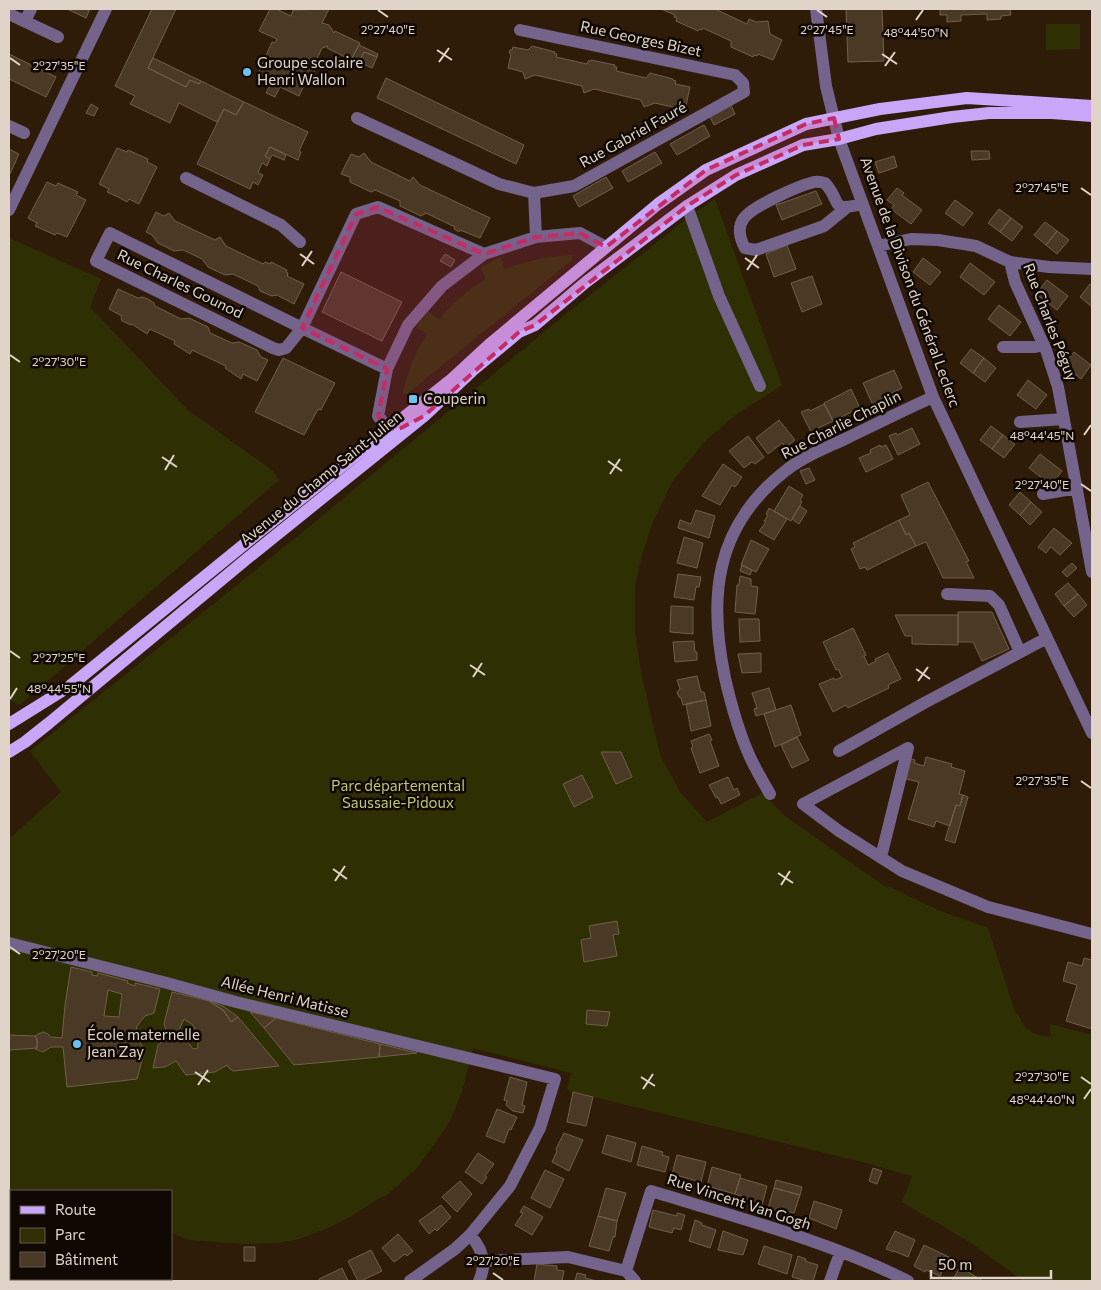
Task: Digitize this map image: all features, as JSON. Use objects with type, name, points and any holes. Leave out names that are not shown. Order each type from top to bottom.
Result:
[{"type":"main road","name":"Avenue du Champ Saint-Julien","points":[[9,724],[70,686],[452,379],[491,343],[658,204],[706,170],[806,124],[880,109],[967,98],[1092,106]]},
{"type":"main road","name":"Avenue du Champ Saint-Julien","points":[[9,752],[49,724],[79,697],[242,563],[424,416],[472,371],[519,332],[535,325],[605,268],[687,206],[736,175],[803,146],[876,129],[989,113],[1052,113],[1092,116]]},
{"type":"main road","points":[[605,268],[606,247]]},
{"type":"main road","points":[[389,429],[401,428],[424,416]]},
{"type":"street","points":[[25,22],[31,9]]},
{"type":"street","points":[[9,210],[106,9]]},
{"type":"street","name":"Avenue de la Divison du Général Leclerc","points":[[816,9],[826,86],[839,139],[850,164],[933,397],[1092,733]]},
{"type":"street","points":[[9,14],[58,37]]},
{"type":"street","name":"Rue Georges Bizet","points":[[520,30],[734,75],[743,83],[744,92]]},
{"type":"street","name":"Rue Gabriel Fauré","points":[[357,118],[499,184],[534,193],[574,186],[744,92]]},
{"type":"street","points":[[9,126],[24,134]]},
{"type":"street","points":[[186,178],[281,225],[300,242]]},
{"type":"street","points":[[846,208],[835,203],[831,191],[825,183],[815,181],[774,199],[751,212],[742,221],[739,233],[745,248],[756,250],[824,226],[846,208],[863,204]]},
{"type":"street","points":[[534,193],[536,237]]},
{"type":"street","points":[[687,206],[720,296],[760,386]]},
{"type":"street","points":[[387,369],[302,328],[356,214],[378,207],[484,254]]},
{"type":"street","name":"Rue Charles Gounod","points":[[110,233],[302,328],[286,348],[279,350],[96,261],[110,233]]},
{"type":"street","points":[[389,429],[378,416],[387,369],[408,325],[442,286],[484,254],[536,237],[580,233],[606,247]]},
{"type":"street","points":[[878,246],[911,239],[938,240],[976,246],[1010,262],[1049,268],[1092,269]]},
{"type":"street","name":"Rue Charles Péguy","points":[[1010,262],[1015,282],[1044,345],[1058,387],[1092,572]]},
{"type":"street","points":[[1003,347],[1034,347],[1044,345]]},
{"type":"street","name":"Rue Charlie Chaplin","points":[[770,794],[747,749],[733,709],[721,658],[717,626],[717,590],[719,575],[729,544],[744,515],[756,498],[786,471],[809,456],[933,397]]},
{"type":"street","points":[[1020,422],[1064,419]]},
{"type":"street","points":[[1043,494],[1077,488]]},
{"type":"street","points":[[946,594],[990,596],[999,605],[1020,652]]},
{"type":"street","points":[[839,751],[926,702],[1047,638]]},
{"type":"street","points":[[881,857],[908,748],[803,804],[839,831],[902,871],[988,907],[1092,934]]},
{"type":"street","name":"Allée Henri Matisse","points":[[9,943],[236,1002],[555,1079],[540,1128],[510,1186],[470,1235]]},
{"type":"street","name":"Rue Vincent Van Gogh","points":[[626,1271],[651,1191],[789,1234],[840,1253]]},
{"type":"street","points":[[410,1281],[449,1254],[470,1235],[480,1247],[484,1261],[479,1281]]},
{"type":"street","points":[[830,1281],[840,1253],[882,1268],[908,1281]]},
{"type":"street","points":[[484,1261],[568,1257],[626,1271],[635,1281]]},
{"type":"highlighted area","points":[[834,118],[839,139],[803,145],[736,175],[687,206],[535,325],[519,332],[424,416],[401,428],[389,429],[378,416],[387,369],[302,328],[356,214],[378,207],[484,254],[536,237],[580,233],[606,247],[706,170],[806,124]]},
{"type":"green space","points":[[1046,24],[1080,24],[1080,49],[1046,50]]},
{"type":"green space","name":"Parc départemental Saussaie-Pidoux","points":[[715,199],[782,385],[737,414],[706,440],[672,482],[653,522],[642,555],[635,587],[635,632],[641,672],[660,755],[680,792],[707,822],[762,793],[785,816],[887,888],[890,887],[938,910],[988,928],[1016,1015],[1018,1014],[1026,1028],[1040,1036],[1051,1036],[1050,1024],[1092,1035],[1092,1281],[1023,1281],[971,1243],[902,1202],[912,1176],[862,1162],[573,1092],[567,1089],[571,1073],[473,1048],[462,1092],[450,1121],[417,1168],[386,1196],[381,1197],[350,1217],[330,1227],[300,1239],[277,1243],[243,1244],[190,1240],[172,1233],[172,1190],[10,1190],[10,1278],[9,839],[61,792],[30,751],[293,540],[556,322],[685,220]]},
{"type":"green space","points":[[9,238],[101,279],[90,307],[188,410],[273,471],[279,480],[19,705],[9,699]]},
{"type":"green space","points":[[572,255],[572,260],[407,394],[403,393],[412,363],[427,334],[416,327],[428,311],[439,319],[461,297],[486,279],[480,268],[500,257],[505,269],[538,259]]},
{"type":"green space","name":"Parc départemental Saussaie-Pidoux","points":[[11,1280],[60,1281],[11,1281]]},
{"type":"building","points":[[67,9],[90,9],[86,18]]},
{"type":"building","points":[[152,9],[176,9],[148,68],[186,87],[190,80],[199,84],[201,81],[244,102],[236,115],[224,109],[217,122],[179,103],[170,123],[130,104],[135,96],[115,86]]},
{"type":"building","points":[[270,9],[276,9],[291,16],[293,10],[329,9],[322,23],[329,25],[334,33],[335,31],[360,43],[351,60],[327,48],[328,46],[322,48],[313,67],[316,68],[310,80],[307,79],[299,96],[280,87],[275,97],[266,93],[271,83],[257,76],[272,42],[275,43],[277,39],[259,31]]},
{"type":"building","points":[[661,9],[715,9],[747,24],[749,19],[756,22],[768,21],[770,34],[782,40],[773,60],[758,54],[753,57],[731,47],[731,41],[703,28],[698,31],[676,21],[675,15]]},
{"type":"building","points":[[846,9],[882,9],[884,61],[848,62]]},
{"type":"building","points":[[940,9],[1010,9],[1011,15],[1001,16],[1001,19],[987,20],[987,14],[961,15],[961,21],[947,22],[947,15],[940,15]]},
{"type":"building","points":[[359,45],[378,54],[377,57],[364,52],[359,62],[352,58]]},
{"type":"building","points":[[532,46],[555,52],[557,54],[556,57],[587,64],[591,60],[615,65],[614,67],[617,67],[616,71],[646,78],[650,73],[673,79],[676,81],[675,84],[690,87],[685,110],[655,103],[644,107],[641,100],[594,89],[584,93],[582,86],[535,75],[525,79],[523,72],[508,68],[511,54],[509,53],[513,47],[528,50]]},
{"type":"building","points":[[364,52],[377,57],[372,68],[359,62]]},
{"type":"building","points":[[9,54],[56,77],[46,97],[9,79]]},
{"type":"building","points":[[153,58],[201,81],[199,84],[190,80],[186,87],[148,68]]},
{"type":"building","points":[[386,78],[524,145],[516,164],[377,98]]},
{"type":"building","points":[[244,102],[308,132],[299,151],[301,152],[298,160],[270,147],[265,156],[270,159],[267,166],[262,163],[258,173],[263,175],[258,185],[253,182],[250,189],[197,164],[224,109],[236,115]]},
{"type":"building","points":[[91,104],[98,108],[94,116],[86,113]]},
{"type":"building","points":[[731,105],[735,114],[714,125],[710,117]]},
{"type":"building","points":[[704,125],[710,136],[677,155],[670,144]]},
{"type":"building","points":[[270,147],[286,155],[284,160],[272,155],[270,159],[265,156]]},
{"type":"building","points":[[117,148],[127,152],[128,150],[148,159],[147,162],[157,167],[139,204],[129,199],[127,202],[107,192],[109,189],[99,184]]},
{"type":"building","points":[[9,149],[19,154],[10,174],[9,173]]},
{"type":"building","points":[[971,151],[989,151],[990,159],[972,160]]},
{"type":"building","points":[[655,152],[662,163],[628,182],[622,171]]},
{"type":"building","points":[[364,153],[371,162],[410,181],[413,177],[420,185],[490,218],[480,238],[460,230],[459,232],[454,229],[455,227],[426,213],[421,216],[400,206],[400,201],[375,190],[371,192],[350,182],[350,177],[341,174],[351,154],[359,157]]},
{"type":"building","points":[[894,156],[897,167],[879,173],[875,162]]},
{"type":"building","points":[[606,177],[613,188],[579,207],[573,196]]},
{"type":"building","points":[[47,182],[56,186],[58,183],[78,192],[76,195],[86,200],[67,237],[57,233],[55,235],[35,226],[37,223],[28,218]]},
{"type":"building","points":[[897,188],[904,193],[902,195],[922,210],[911,224],[891,209],[894,205],[887,200]]},
{"type":"building","points":[[816,191],[822,204],[782,220],[776,205]]},
{"type":"building","points":[[955,200],[973,213],[963,226],[945,213]]},
{"type":"building","points":[[999,209],[1011,218],[1000,232],[988,223]]},
{"type":"building","points":[[156,212],[164,216],[169,213],[175,221],[215,240],[220,237],[226,246],[263,264],[265,262],[270,264],[271,262],[287,270],[287,276],[304,284],[294,304],[277,295],[272,296],[260,291],[258,286],[233,274],[225,275],[208,267],[202,259],[183,250],[174,251],[158,243],[152,235],[146,232]]},
{"type":"building","points":[[1011,218],[1023,227],[1012,241],[1000,232]]},
{"type":"building","points":[[1045,222],[1057,231],[1046,245],[1034,235]]},
{"type":"building","points":[[1057,231],[1069,240],[1057,254],[1046,245]]},
{"type":"building","points":[[787,245],[796,269],[774,277],[766,254]]},
{"type":"building","points":[[445,254],[455,260],[451,267],[440,261]]},
{"type":"building","points":[[923,258],[941,272],[930,285],[913,272]]},
{"type":"building","points":[[970,263],[995,282],[984,295],[960,277]]},
{"type":"building","points":[[341,272],[402,302],[382,341],[322,312]]},
{"type":"building","points":[[812,276],[822,304],[802,312],[791,283]]},
{"type":"building","points":[[1047,280],[1068,296],[1057,310],[1036,294]]},
{"type":"building","points":[[1090,284],[1092,286],[1092,307],[1080,297]]},
{"type":"building","points":[[118,289],[138,298],[148,299],[155,306],[181,319],[189,318],[208,327],[210,333],[232,343],[239,342],[257,350],[261,357],[268,360],[257,381],[243,374],[241,379],[225,368],[226,366],[192,350],[190,354],[174,344],[175,341],[150,329],[147,334],[132,324],[122,321],[122,316],[109,309]]},
{"type":"building","points":[[999,305],[1021,322],[1010,336],[988,319]]},
{"type":"building","points":[[971,349],[984,358],[973,373],[960,363]]},
{"type":"building","points":[[1074,352],[1091,365],[1081,379],[1064,365]]},
{"type":"building","points":[[283,358],[335,383],[321,410],[318,409],[304,435],[255,412]]},
{"type":"building","points":[[984,358],[996,368],[985,382],[973,373]]},
{"type":"building","points":[[894,370],[902,388],[879,400],[876,404],[872,403],[863,383]]},
{"type":"building","points":[[1028,380],[1047,395],[1036,409],[1017,395]]},
{"type":"building","points":[[851,389],[860,408],[833,421],[824,403]]},
{"type":"building","points":[[824,404],[833,421],[818,428],[819,431],[812,434],[801,412],[809,409],[810,411]]},
{"type":"building","points":[[779,420],[795,440],[786,447],[782,443],[768,454],[756,438]]},
{"type":"building","points":[[991,426],[1003,435],[992,449],[980,440]]},
{"type":"building","points":[[912,428],[920,444],[898,455],[889,436],[896,433],[897,435]]},
{"type":"building","points":[[1003,435],[1015,444],[1004,458],[992,449]]},
{"type":"building","points":[[748,436],[764,457],[755,464],[752,462],[744,468],[729,451]]},
{"type":"building","points":[[880,445],[881,447],[886,445],[893,459],[866,472],[859,458],[871,453],[870,450]]},
{"type":"building","points":[[1040,454],[1062,471],[1051,485],[1029,468]]},
{"type":"building","points":[[723,464],[742,477],[735,487],[732,485],[720,505],[702,496]]},
{"type":"building","points":[[809,468],[815,480],[806,484],[800,471]]},
{"type":"building","points":[[928,482],[969,561],[966,562],[974,578],[943,578],[926,542],[916,546],[909,533],[906,535],[899,520],[910,515],[901,495]]},
{"type":"building","points":[[789,486],[803,495],[800,500],[802,502],[791,521],[774,511]]},
{"type":"building","points":[[1020,492],[1031,502],[1020,515],[1009,505]]},
{"type":"building","points":[[1031,502],[1042,512],[1030,525],[1020,515]]},
{"type":"building","points":[[800,506],[807,511],[799,524],[792,519]]},
{"type":"building","points":[[769,508],[787,519],[774,540],[759,531],[766,522],[764,521],[768,515],[766,514]]},
{"type":"building","points":[[696,510],[715,516],[709,538],[678,528],[680,520],[691,524]]},
{"type":"building","points":[[899,520],[906,535],[909,533],[916,546],[867,570],[865,567],[860,569],[851,549],[855,547],[853,543]]},
{"type":"building","points":[[1054,528],[1072,543],[1060,555],[1051,547],[1046,553],[1038,547]]},
{"type":"building","points":[[684,537],[703,543],[697,568],[677,563]]},
{"type":"building","points":[[751,540],[769,549],[756,572],[741,565]]},
{"type":"building","points":[[1072,563],[1077,568],[1067,577],[1062,572]]},
{"type":"building","points":[[742,565],[752,570],[750,575],[740,571]]},
{"type":"building","points":[[678,574],[701,577],[699,587],[696,587],[694,600],[674,597]]},
{"type":"building","points":[[740,576],[751,579],[751,586],[758,587],[755,614],[735,612],[737,585],[739,585]]},
{"type":"building","points":[[1068,583],[1078,594],[1064,606],[1055,594]]},
{"type":"building","points":[[1078,594],[1087,605],[1074,617],[1064,606]]},
{"type":"building","points":[[671,606],[693,607],[693,634],[670,632]]},
{"type":"building","points":[[958,612],[992,612],[1009,649],[982,661],[973,642],[958,642]]},
{"type":"building","points":[[895,615],[958,615],[958,645],[912,644],[912,636],[905,636]]},
{"type":"building","points":[[739,619],[759,619],[760,641],[740,642]]},
{"type":"building","points":[[853,628],[866,655],[864,656],[868,665],[876,661],[875,659],[888,653],[901,679],[888,685],[889,688],[848,708],[846,705],[833,712],[819,684],[842,677],[838,669],[836,670],[823,642]]},
{"type":"building","points":[[694,641],[697,660],[675,662],[673,642]]},
{"type":"building","points":[[761,653],[761,672],[742,673],[738,654]]},
{"type":"building","points":[[697,676],[701,692],[704,692],[706,700],[683,705],[677,692],[680,689],[677,680]]},
{"type":"building","points":[[769,688],[776,710],[756,716],[754,709],[757,708],[752,693]]},
{"type":"building","points":[[706,700],[711,726],[691,731],[686,704]]},
{"type":"building","points":[[791,705],[801,735],[775,747],[764,714]]},
{"type":"building","points":[[709,734],[719,766],[700,773],[691,748],[693,747],[691,741]]},
{"type":"building","points":[[797,737],[809,760],[792,768],[781,745]]},
{"type":"building","points":[[601,752],[621,752],[632,777],[616,784]]},
{"type":"building","points":[[926,757],[952,764],[951,767],[965,771],[959,794],[963,795],[960,806],[956,805],[950,826],[936,821],[934,827],[908,819],[919,782],[906,779],[911,759],[915,760],[914,763],[924,766]]},
{"type":"building","points":[[582,775],[593,797],[574,807],[563,784]]},
{"type":"building","points":[[728,777],[734,790],[737,788],[740,795],[721,804],[709,785]]},
{"type":"building","points":[[963,795],[968,797],[955,843],[945,840],[956,805],[960,806]]},
{"type":"building","points":[[617,921],[619,934],[613,935],[617,956],[584,962],[581,940],[591,938],[589,926]]},
{"type":"building","points":[[1084,958],[1092,960],[1092,1029],[1066,1021],[1077,985],[1063,981],[1068,962],[1082,966]]},
{"type":"building","points":[[71,967],[92,972],[92,975],[97,976],[98,973],[128,981],[127,983],[135,986],[135,983],[160,989],[154,1013],[145,1016],[137,1026],[137,1039],[145,1049],[137,1079],[67,1087],[63,1047],[51,1047],[43,1052],[35,1049],[37,1048],[37,1038],[35,1036],[38,1034],[43,1032],[51,1037],[62,1038]],"holes":[[[108,990],[122,994],[119,1017],[104,1016]]]},
{"type":"building","points":[[172,992],[209,1001],[224,1011],[231,1022],[238,1017],[279,1066],[233,1071],[227,1065],[215,1072],[186,1075],[176,1061],[165,1067],[153,1068],[158,1045],[167,1037],[164,1024]],"holes":[[[184,1019],[193,1025],[197,1034],[198,1048],[193,1049],[179,1030]]]},
{"type":"building","points":[[209,1001],[223,1006],[238,1017],[231,1022],[224,1011]]},
{"type":"building","points":[[587,1010],[610,1012],[607,1026],[586,1024]]},
{"type":"building","points":[[250,1012],[276,1018],[264,1028]]},
{"type":"building","points":[[276,1018],[380,1044],[379,1057],[294,1065],[264,1028]]},
{"type":"building","points":[[9,1035],[35,1036],[37,1038],[37,1048],[9,1050]]},
{"type":"building","points":[[380,1044],[417,1053],[379,1057]]},
{"type":"building","points":[[510,1077],[527,1082],[522,1105],[525,1106],[523,1113],[513,1111],[506,1105],[507,1101],[504,1100]]},
{"type":"building","points":[[573,1092],[593,1097],[586,1126],[567,1122]]},
{"type":"building","points":[[497,1109],[517,1117],[511,1130],[509,1129],[504,1143],[486,1136]]},
{"type":"building","points":[[564,1133],[583,1140],[569,1171],[552,1162]]},
{"type":"building","points":[[607,1135],[636,1143],[631,1162],[602,1153]]},
{"type":"building","points":[[642,1146],[663,1152],[662,1155],[669,1157],[665,1172],[637,1165]]},
{"type":"building","points":[[478,1153],[494,1164],[485,1176],[487,1177],[482,1184],[465,1172]]},
{"type":"building","points":[[677,1155],[706,1162],[701,1182],[672,1174]]},
{"type":"building","points":[[712,1167],[741,1175],[735,1194],[707,1186]]},
{"type":"building","points":[[873,1168],[882,1171],[877,1184],[869,1181]]},
{"type":"building","points":[[545,1170],[564,1179],[550,1208],[531,1198]]},
{"type":"building","points":[[740,1178],[767,1186],[762,1205],[743,1201],[741,1196],[735,1194]]},
{"type":"building","points":[[776,1180],[802,1187],[800,1195],[774,1188]]},
{"type":"building","points":[[460,1181],[472,1194],[457,1212],[442,1197]]},
{"type":"building","points":[[606,1188],[626,1193],[617,1221],[598,1216]]},
{"type":"building","points":[[774,1188],[800,1195],[794,1213],[768,1208]]},
{"type":"building","points":[[814,1201],[842,1210],[836,1229],[809,1218]]},
{"type":"building","points":[[441,1205],[451,1217],[437,1231],[435,1229],[429,1234],[419,1221]]},
{"type":"building","points":[[524,1206],[543,1217],[532,1235],[515,1225],[523,1213],[520,1212]]},
{"type":"building","points":[[653,1210],[677,1216],[677,1213],[685,1215],[681,1230],[674,1228],[672,1233],[649,1227]]},
{"type":"building","points":[[598,1216],[617,1221],[615,1237],[613,1237],[609,1251],[589,1246]]},
{"type":"building","points":[[695,1220],[702,1223],[702,1225],[716,1230],[710,1248],[689,1241]]},
{"type":"building","points":[[723,1231],[748,1240],[743,1255],[718,1250]]},
{"type":"building","points":[[895,1231],[915,1240],[908,1257],[886,1249]]},
{"type":"building","points":[[398,1234],[413,1251],[394,1262],[382,1248]]},
{"type":"building","points":[[924,1245],[949,1257],[940,1276],[926,1270],[925,1272],[914,1266]]},
{"type":"building","points":[[764,1246],[792,1255],[787,1274],[758,1264]]},
{"type":"building","points":[[244,1247],[255,1247],[255,1261],[244,1261]]},
{"type":"building","points":[[371,1250],[382,1271],[358,1281],[348,1261]]},
{"type":"building","points":[[798,1256],[806,1259],[805,1261],[818,1265],[813,1281],[792,1277]]},
{"type":"building","points":[[537,1264],[557,1266],[557,1270],[564,1271],[562,1281],[534,1281]]},
{"type":"building","points":[[960,1267],[983,1281],[952,1281]]},
{"type":"building","points":[[342,1268],[348,1281],[320,1281],[319,1279]]},
{"type":"building","points":[[577,1273],[586,1275],[585,1278],[597,1281],[575,1281]]},
{"type":"building","points":[[142,1280],[170,1280],[170,1281]]},
{"type":"place","name":"Groupe scolaire Henri Wallon","points":[[247,72]]},
{"type":"place","name":"Couperin","points":[[413,399]]},
{"type":"place","name":"École maternelle Jean Zay","points":[[77,1044]]}]
